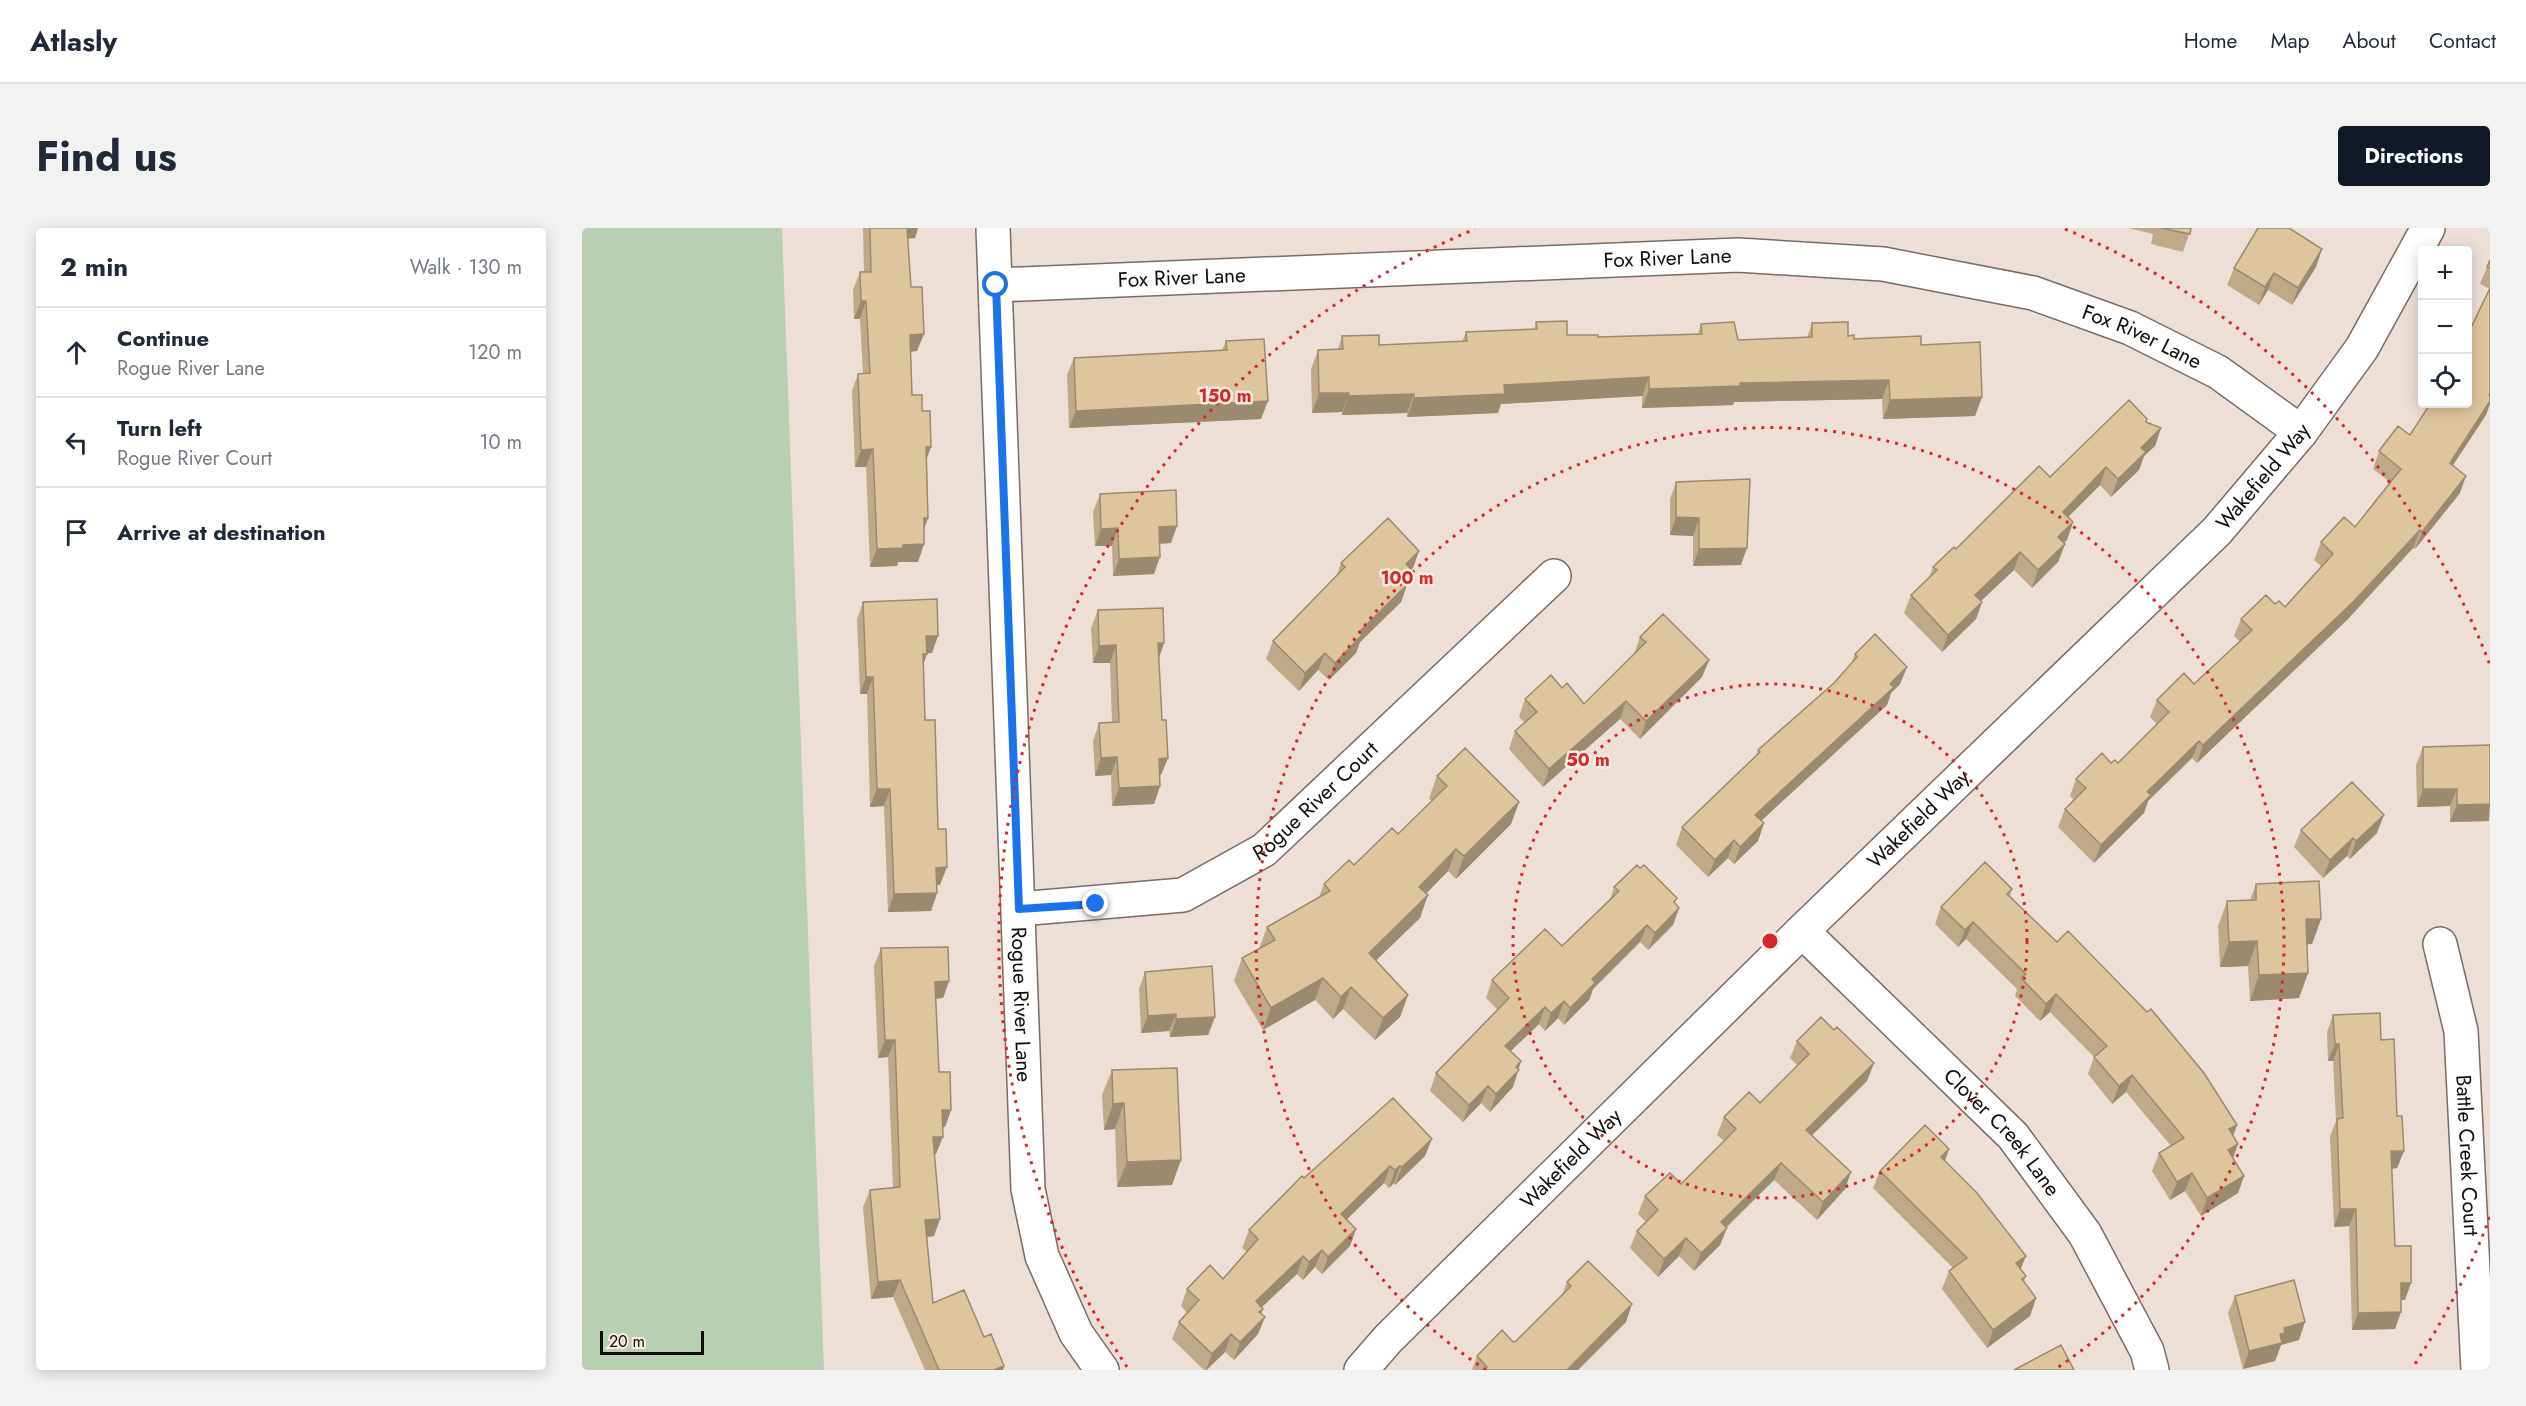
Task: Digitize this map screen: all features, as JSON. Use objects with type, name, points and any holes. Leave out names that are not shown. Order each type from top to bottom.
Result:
[{"type":"street","name":"Rogue River Lane","points":[[993,228],[1028,1189],[1042,1256],[1076,1333],[1102,1370]]},
{"type":"street","name":"Wakefield Way","points":[[1361,1370],[1388,1338],[1802,931],[2217,531],[2301,432],[2362,348],[2428,228]]},
{"type":"street","name":"Fox River Lane","points":[[996,285],[1738,255],[1883,264],[2033,292],[2130,328],[2218,372],[2301,432]]},
{"type":"street","name":"Rogue River Court","points":[[1019,909],[1182,895],[1264,850],[1554,576]]},
{"type":"street","name":"Clover Creek Lane","points":[[1802,931],[2013,1136],[2085,1234],[2146,1352],[2152,1370]]},
{"type":"street","name":"Battle Creek Court","points":[[2440,944],[2461,1031],[2478,1370]]},
{"type":"green space","points":[[582,228],[782,228],[824,1370],[582,1370]]},
{"type":"building","points":[[870,228],[907,228],[911,287],[922,287],[924,334],[910,335],[912,395],[922,395],[922,411],[930,411],[931,447],[926,447],[928,518],[924,518],[924,544],[903,545],[903,548],[877,549],[873,449],[861,450],[858,374],[870,373],[866,301],[861,301],[860,272],[871,272]]},
{"type":"building","points":[[2161,228],[2191,228],[2190,234]]},
{"type":"building","points":[[2258,228],[2289,228],[2322,249],[2298,288],[2274,273],[2265,287],[2234,268]]},
{"type":"building","points":[[2490,288],[2490,401],[2450,463],[2466,476],[2422,532],[2420,530],[2353,602],[2203,745],[2199,741],[2147,792],[2151,795],[2101,845],[2065,809],[2086,788],[2076,779],[2102,753],[2111,763],[2115,760],[2118,763],[2169,712],[2157,700],[2184,673],[2194,684],[2252,630],[2241,619],[2266,595],[2275,604],[2279,601],[2285,607],[2333,554],[2321,542],[2344,517],[2355,527],[2401,469],[2379,451],[2398,426],[2410,435],[2427,408],[2472,408],[2472,326]]},
{"type":"building","points":[[1567,321],[1567,335],[1598,335],[1598,337],[1702,334],[1701,324],[1734,322],[1738,340],[1812,337],[1812,323],[1848,322],[1848,336],[1854,335],[1854,339],[1921,336],[1921,345],[1980,342],[1982,397],[1890,400],[1889,380],[1740,383],[1740,386],[1649,389],[1649,377],[1504,385],[1505,394],[1414,398],[1414,394],[1348,396],[1349,393],[1319,393],[1318,350],[1343,349],[1342,336],[1379,335],[1379,345],[1467,341],[1466,332],[1537,329],[1536,322]]},
{"type":"building","points":[[1264,339],[1268,401],[1076,411],[1074,358],[1227,350],[1226,341]]},
{"type":"building","points":[[2129,400],[2147,419],[2146,422],[2161,428],[2141,448],[2146,452],[2118,479],[2106,467],[2063,512],[2073,522],[2058,537],[2065,544],[2038,570],[2020,552],[1975,595],[1982,602],[1948,635],[1911,595],[1937,570],[1933,567],[1954,547],[1956,549],[2039,466],[2050,477]]},
{"type":"building","points":[[1750,479],[1747,548],[1699,549],[1699,518],[1676,517],[1676,482]]},
{"type":"building","points":[[1176,490],[1177,526],[1159,527],[1160,557],[1119,559],[1118,528],[1101,529],[1100,494]]},
{"type":"building","points":[[1388,518],[1419,551],[1406,564],[1410,568],[1400,578],[1407,585],[1359,632],[1362,635],[1335,663],[1325,653],[1305,673],[1273,641],[1345,567],[1341,563]]},
{"type":"building","points":[[937,599],[938,636],[926,636],[927,654],[923,654],[925,720],[935,720],[938,829],[946,829],[947,867],[936,868],[937,893],[894,894],[890,789],[877,789],[873,677],[866,677],[863,602]]},
{"type":"building","points":[[1163,608],[1164,643],[1158,643],[1162,720],[1166,720],[1168,758],[1159,759],[1160,786],[1119,788],[1117,757],[1101,758],[1099,723],[1119,722],[1116,645],[1099,646],[1098,610]]},
{"type":"building","points":[[1663,614],[1709,660],[1646,721],[1626,701],[1549,769],[1515,731],[1537,712],[1525,699],[1551,675],[1562,688],[1567,683],[1584,704],[1646,642],[1640,637]]},
{"type":"building","points":[[1875,634],[1907,667],[1890,684],[1894,687],[1755,815],[1764,823],[1740,847],[1734,840],[1715,860],[1682,827],[1760,752],[1758,750],[1834,683],[1857,657],[1855,654]]},
{"type":"building","points":[[2490,745],[2490,804],[2457,805],[2457,789],[2423,789],[2423,747]]},
{"type":"building","points":[[1465,748],[1519,802],[1464,856],[1456,849],[1419,887],[1428,895],[1369,953],[1408,995],[1383,1018],[1351,987],[1341,997],[1323,978],[1271,1008],[1242,958],[1275,940],[1267,927],[1330,891],[1324,884],[1349,860],[1354,865],[1392,828],[1398,834],[1447,786],[1437,776]]},
{"type":"building","points":[[2352,782],[2384,815],[2356,841],[2353,838],[2330,860],[2301,830]]},
{"type":"building","points":[[1985,862],[2012,889],[2007,894],[2057,942],[2068,931],[2147,1012],[2151,1009],[2204,1073],[2237,1125],[2229,1129],[2238,1144],[2228,1150],[2244,1176],[2207,1198],[2192,1173],[2177,1182],[2159,1153],[2184,1138],[2132,1075],[2119,1086],[2094,1057],[2107,1046],[2056,994],[2046,1004],[2021,978],[2026,974],[1973,922],[1965,930],[1941,907]]},
{"type":"building","points":[[1637,865],[1640,868],[1644,865],[1677,898],[1674,902],[1679,908],[1655,933],[1647,925],[1592,979],[1595,983],[1570,1008],[1564,1001],[1551,1013],[1545,1007],[1505,1046],[1521,1061],[1516,1067],[1519,1070],[1496,1094],[1488,1086],[1469,1105],[1436,1073],[1509,998],[1492,980],[1545,929],[1562,946],[1619,891],[1614,887]]},
{"type":"building","points":[[2319,881],[2321,919],[2306,919],[2308,973],[2259,975],[2257,941],[2229,942],[2227,901],[2256,900],[2256,884]]},
{"type":"building","points":[[948,947],[949,981],[935,982],[939,1072],[950,1072],[951,1110],[942,1110],[943,1137],[933,1137],[940,1219],[925,1220],[933,1303],[964,1290],[984,1337],[991,1334],[1004,1366],[997,1370],[939,1370],[900,1280],[878,1282],[870,1190],[900,1187],[895,1040],[885,1040],[881,948]]},
{"type":"building","points":[[1212,966],[1215,1017],[1176,1019],[1176,1014],[1148,1016],[1145,972]]},
{"type":"building","points":[[2380,1013],[2381,1040],[2394,1039],[2397,1116],[2402,1116],[2404,1151],[2391,1151],[2395,1246],[2411,1246],[2411,1283],[2401,1283],[2401,1312],[2358,1313],[2356,1209],[2340,1209],[2337,1119],[2343,1118],[2339,1044],[2335,1044],[2333,1015]]},
{"type":"building","points":[[1821,1017],[1834,1030],[1837,1027],[1874,1063],[1806,1130],[1851,1172],[1823,1202],[1781,1163],[1721,1222],[1727,1228],[1701,1253],[1686,1238],[1664,1259],[1637,1231],[1658,1210],[1645,1196],[1670,1173],[1681,1184],[1736,1129],[1724,1117],[1749,1092],[1760,1103],[1809,1054],[1797,1041]]},
{"type":"building","points":[[1177,1068],[1181,1160],[1127,1162],[1124,1103],[1113,1104],[1112,1070]]},
{"type":"building","points":[[1393,1098],[1432,1139],[1402,1167],[1395,1170],[1390,1166],[1341,1214],[1356,1229],[1328,1257],[1322,1250],[1309,1262],[1303,1256],[1256,1301],[1263,1309],[1259,1312],[1265,1317],[1240,1342],[1231,1334],[1212,1354],[1179,1322],[1199,1300],[1187,1289],[1210,1265],[1223,1279],[1258,1239],[1249,1230],[1302,1176],[1304,1178]]},
{"type":"building","points":[[1925,1125],[1949,1149],[1941,1157],[1977,1193],[2026,1256],[2016,1263],[2026,1276],[2022,1279],[2036,1298],[1993,1330],[1949,1271],[1967,1258],[1880,1171]]},
{"type":"building","points":[[1588,1261],[1632,1304],[1567,1370],[1484,1370],[1487,1367],[1477,1356],[1502,1330],[1513,1342],[1516,1341],[1571,1286],[1567,1282]]},
{"type":"building","points":[[2294,1280],[2305,1322],[2284,1328],[2285,1333],[2280,1334],[2282,1343],[2249,1351],[2235,1296]]},
{"type":"building","points":[[2061,1345],[2074,1370],[2014,1370]]},
{"type":"route","points":[[996,285],[1019,909],[1096,904]]}]
